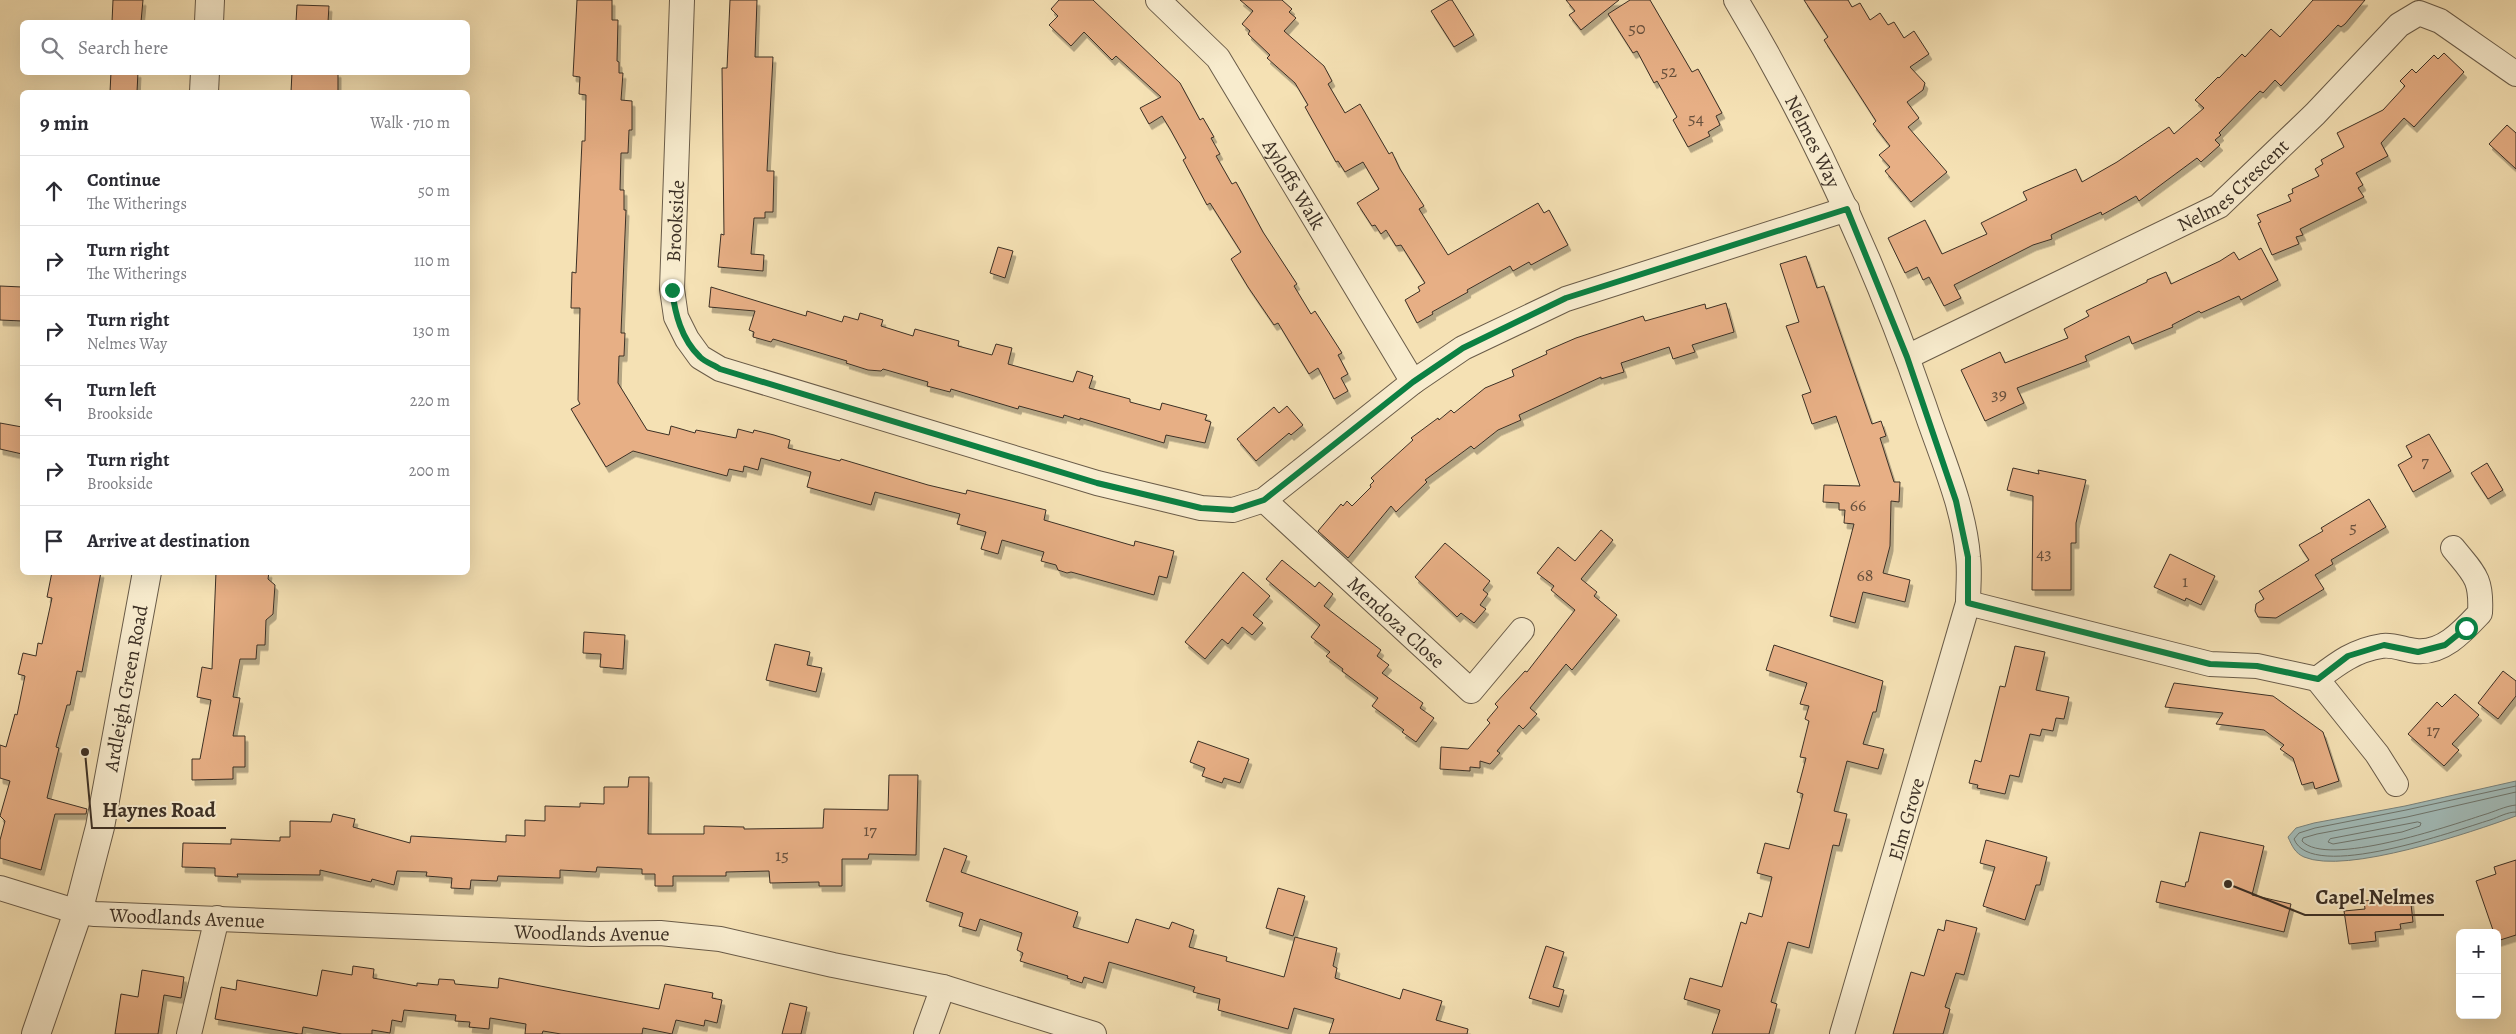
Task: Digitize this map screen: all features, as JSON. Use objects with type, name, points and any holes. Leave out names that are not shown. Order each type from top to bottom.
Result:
[{"type":"street","points":[[209,20],[210,0]]},
{"type":"street","name":"Brookside","points":[[682,0],[672,290],[676,317],[700,357],[720,369],[1097,483],[1201,508],[1233,510],[1264,500],[1413,382],[1463,348],[1566,298],[1847,209]]},
{"type":"street","name":"Ayloffs Walk","points":[[1158,0],[1218,58],[1413,382]]},
{"type":"street","name":"Nelmes Way","points":[[1736,0],[1807,125],[1847,209],[1907,357],[1956,501],[1968,557],[1968,603]]},
{"type":"street","name":"Nelmes Crescent","points":[[1907,357],[2219,206],[2315,114],[2399,25],[2419,13],[2440,22],[2516,74]]},
{"type":"street","points":[[204,90],[205,75]]},
{"type":"street","name":"Mendoza Close","points":[[1264,500],[1471,691],[1522,630]]},
{"type":"street","points":[[2318,679],[2348,656],[2384,645],[2418,652],[2445,645],[2466,628],[2480,613],[2482,591],[2476,577],[2453,548]]},
{"type":"street","name":"Ardleigh Green Road","points":[[36,1034],[78,912],[110,781],[146,575]]},
{"type":"street","points":[[1968,603],[2210,664],[2257,666],[2318,679],[2377,754],[2396,784]]},
{"type":"street","name":"Elm Grove","points":[[1842,1034],[1968,603]]},
{"type":"street","name":"Woodlands Avenue","points":[[0,888],[78,912],[591,934],[660,933],[720,939],[833,965],[943,987],[1094,1034]]},
{"type":"street","points":[[189,1034],[217,918]]},
{"type":"street","points":[[926,1034],[943,987]]},
{"type":"water","points":[[2516,781],[2516,816],[2441,841],[2409,849],[2378,856],[2323,861],[2304,857],[2298,853],[2288,837],[2296,828],[2314,823],[2405,806]]},
{"type":"building","points":[[113,0],[143,0],[141,20],[112,20]]},
{"type":"building","points":[[577,0],[612,0],[612,20],[618,20],[617,61],[619,62],[619,73],[623,73],[621,100],[632,101],[632,130],[629,130],[628,153],[621,153],[620,190],[624,190],[624,210],[626,210],[621,333],[625,333],[624,356],[619,356],[618,383],[647,430],[669,435],[671,426],[695,433],[696,430],[736,438],[738,429],[753,433],[754,430],[790,440],[788,448],[840,461],[841,459],[928,485],[966,494],[967,490],[1046,510],[1044,520],[1134,546],[1135,541],[1174,551],[1167,578],[1159,576],[1154,595],[1058,570],[1056,565],[1041,561],[1044,552],[1002,540],[998,554],[981,549],[986,532],[957,524],[960,514],[875,492],[871,505],[807,487],[811,472],[761,458],[758,470],[744,466],[743,472],[729,469],[727,476],[633,451],[606,467],[571,409],[580,404],[578,400],[580,308],[571,308],[572,272],[576,273],[582,141],[585,141],[586,95],[579,94],[580,77],[573,76]]},
{"type":"building","points":[[730,0],[757,0],[755,57],[773,57],[767,171],[774,171],[773,212],[765,212],[765,218],[754,218],[751,254],[764,255],[763,271],[718,267],[721,234],[724,235],[722,68],[727,68]]},
{"type":"building","points":[[1059,0],[1093,0],[1180,83],[1200,120],[1203,118],[1214,137],[1211,138],[1220,154],[1216,156],[1232,184],[1236,182],[1263,232],[1297,284],[1294,286],[1311,314],[1315,311],[1342,353],[1338,355],[1348,374],[1341,378],[1348,391],[1334,399],[1318,368],[1309,374],[1278,323],[1274,325],[1248,287],[1231,259],[1241,252],[1210,203],[1207,205],[1183,160],[1186,158],[1170,129],[1162,116],[1149,124],[1140,108],[1161,97],[1116,56],[1112,60],[1084,32],[1071,46],[1049,25],[1058,16],[1051,9]]},
{"type":"building","points":[[1240,0],[1282,0],[1292,9],[1289,12],[1296,18],[1284,31],[1324,66],[1332,81],[1328,84],[1345,113],[1360,104],[1389,154],[1392,152],[1400,169],[1424,206],[1419,209],[1448,255],[1538,203],[1544,213],[1549,210],[1568,245],[1531,265],[1529,262],[1513,271],[1510,266],[1467,290],[1468,292],[1432,312],[1433,314],[1417,323],[1405,300],[1420,291],[1418,287],[1425,283],[1401,245],[1396,246],[1386,230],[1381,234],[1375,225],[1372,226],[1357,203],[1379,189],[1363,162],[1345,172],[1338,161],[1336,162],[1305,107],[1308,105],[1295,83],[1267,58],[1270,55],[1248,34],[1250,31],[1242,24],[1253,11]]},
{"type":"building","points":[[1452,0],[1474,35],[1454,47],[1431,11]]},
{"type":"building","points":[[1566,0],[1619,0],[1581,30],[1569,15],[1575,11]]},
{"type":"building","points":[[1630,0],[1650,0],[1692,72],[1698,69],[1722,113],[1716,116],[1720,125],[1708,132],[1710,136],[1688,147],[1673,120],[1677,117],[1657,81],[1654,83],[1637,51],[1633,53],[1608,14]]},
{"type":"building","points":[[1804,0],[1848,0],[1852,7],[1860,3],[1870,20],[1880,13],[1888,25],[1894,22],[1904,38],[1914,31],[1929,54],[1910,67],[1925,83],[1923,90],[1907,102],[1919,118],[1908,127],[1947,172],[1911,202],[1885,171],[1890,167],[1879,155],[1890,146],[1873,124],[1876,121],[1824,40],[1828,37]]},
{"type":"building","points":[[2313,0],[2365,0],[2345,24],[2341,27],[2338,25],[2281,86],[2275,80],[2263,93],[2260,91],[2219,133],[2221,135],[2215,140],[2220,145],[2201,162],[2197,158],[2139,201],[2136,196],[2102,215],[2101,212],[2059,231],[2051,235],[2052,239],[2033,245],[1954,285],[1961,298],[1944,306],[1929,277],[1923,280],[1917,267],[1905,273],[1888,238],[1925,220],[1942,254],[1987,234],[1981,223],[2027,200],[2023,192],[2076,169],[2082,182],[2117,162],[2169,127],[2174,134],[2204,108],[2195,100],[2218,77],[2242,54],[2245,57],[2271,29],[2280,37]]},
{"type":"building","points":[[297,5],[329,6],[328,20],[296,20]]},
{"type":"building","points":[[2444,53],[2464,72],[2414,127],[2404,118],[2381,143],[2388,156],[2356,173],[2363,185],[2358,188],[2364,197],[2300,229],[2303,235],[2296,237],[2299,244],[2272,255],[2258,223],[2261,222],[2257,215],[2291,201],[2288,195],[2293,193],[2292,189],[2319,176],[2315,169],[2323,164],[2321,160],[2344,147],[2337,133],[2383,110],[2405,86],[2400,81],[2412,69],[2416,73],[2434,55],[2438,59]]},
{"type":"building","points":[[111,75],[138,75],[137,90],[110,90]]},
{"type":"building","points":[[292,75],[338,75],[338,90],[291,90]]},
{"type":"building","points":[[2507,125],[2516,133],[2516,169],[2489,144]]},
{"type":"building","points":[[998,247],[1013,251],[1005,278],[990,273]]},
{"type":"building","points":[[2261,248],[2278,280],[2241,300],[2239,296],[2201,313],[2199,311],[2172,325],[2173,327],[2132,344],[2129,336],[2085,356],[2087,361],[2017,388],[2024,403],[1985,421],[1961,370],[2000,352],[2005,363],[2068,338],[2064,329],[2089,316],[2086,311],[2166,272],[2171,284],[2220,261],[2234,252],[2239,260]]},
{"type":"building","points":[[1806,256],[1817,288],[1824,286],[1872,424],[1881,421],[1886,436],[1880,438],[1894,482],[1900,482],[1899,502],[1891,501],[1890,546],[1883,573],[1910,580],[1905,602],[1863,592],[1855,623],[1830,616],[1854,524],[1844,523],[1845,510],[1839,510],[1839,503],[1823,502],[1824,485],[1860,486],[1836,416],[1812,424],[1802,395],[1811,392],[1786,326],[1799,322],[1780,264]]},
{"type":"building","points":[[0,286],[20,287],[20,321],[0,320]]},
{"type":"building","points":[[711,287],[806,316],[807,311],[842,322],[844,316],[858,320],[860,313],[883,320],[881,326],[913,336],[915,329],[959,341],[958,346],[992,355],[996,344],[1012,348],[1008,364],[1073,382],[1077,371],[1093,376],[1089,388],[1130,399],[1130,402],[1160,410],[1162,403],[1207,415],[1205,420],[1211,422],[1205,443],[1166,435],[1164,443],[1080,418],[1080,420],[1064,415],[1063,418],[1019,406],[1018,409],[951,389],[950,392],[927,386],[928,382],[883,369],[881,371],[868,370],[846,363],[847,361],[773,339],[771,342],[753,337],[754,332],[749,330],[755,311],[709,307]]},
{"type":"building","points":[[1726,303],[1734,332],[1692,345],[1695,352],[1673,359],[1669,347],[1621,363],[1624,372],[1601,379],[1601,377],[1519,415],[1521,420],[1498,430],[1474,449],[1471,446],[1425,480],[1427,482],[1396,512],[1391,506],[1348,558],[1318,531],[1341,504],[1343,506],[1347,501],[1352,506],[1371,487],[1370,485],[1374,481],[1371,478],[1413,440],[1411,438],[1451,410],[1454,413],[1485,388],[1514,376],[1512,370],[1547,354],[1546,351],[1576,338],[1643,316],[1645,321],[1705,304],[1706,309]]},
{"type":"building","points":[[1287,406],[1303,425],[1291,435],[1289,433],[1256,461],[1237,439],[1274,407],[1279,413]]},
{"type":"building","points":[[0,423],[20,427],[20,454],[0,449]]},
{"type":"building","points":[[2429,434],[2451,471],[2413,492],[2398,465],[2412,457],[2406,446]]},
{"type":"building","points":[[2487,463],[2503,490],[2488,499],[2471,473]]},
{"type":"building","points":[[2013,468],[2039,474],[2038,470],[2086,480],[2076,523],[2076,543],[2071,543],[2071,590],[2032,590],[2033,496],[2007,490]]},
{"type":"building","points":[[2369,499],[2386,527],[2331,560],[2333,564],[2315,575],[2324,589],[2276,618],[2258,617],[2255,611],[2256,604],[2264,599],[2259,591],[2309,560],[2299,545],[2323,531],[2321,528]]},
{"type":"building","points":[[1601,530],[1613,540],[1581,579],[1597,592],[1594,596],[1617,615],[1572,670],[1566,664],[1530,708],[1537,714],[1523,729],[1519,725],[1497,751],[1500,753],[1490,764],[1480,761],[1480,768],[1470,767],[1470,771],[1440,769],[1441,747],[1468,749],[1490,723],[1487,720],[1498,707],[1495,704],[1525,671],[1527,672],[1575,610],[1551,590],[1554,586],[1537,573],[1558,547],[1575,561]]},
{"type":"building","points":[[1445,543],[1490,581],[1483,590],[1488,594],[1480,605],[1486,609],[1474,623],[1461,613],[1457,617],[1415,577]]},
{"type":"building","points":[[2170,554],[2215,576],[2201,605],[2186,598],[2185,601],[2154,587]]},
{"type":"building","points":[[1282,560],[1315,587],[1319,582],[1333,594],[1324,606],[1381,650],[1377,656],[1389,665],[1382,673],[1423,703],[1420,708],[1434,718],[1416,742],[1402,732],[1404,730],[1372,706],[1378,698],[1342,671],[1343,669],[1326,656],[1330,652],[1311,637],[1320,625],[1266,579]]},
{"type":"building","points":[[1243,572],[1270,596],[1253,615],[1263,623],[1252,635],[1242,627],[1228,644],[1222,639],[1205,659],[1185,642]]},
{"type":"building","points":[[51,575],[100,575],[82,672],[77,671],[70,705],[67,705],[56,747],[59,748],[47,798],[87,809],[86,814],[55,814],[41,870],[0,858],[0,840],[5,821],[0,816],[10,781],[0,778],[0,745],[6,747],[15,714],[17,715],[25,676],[18,674],[23,653],[36,656],[38,643],[42,644],[52,598],[47,597]]},
{"type":"building","points":[[216,575],[269,575],[268,579],[275,585],[273,614],[266,620],[265,645],[257,645],[256,659],[240,659],[233,697],[240,698],[233,736],[245,736],[245,767],[233,767],[233,779],[192,780],[192,759],[200,759],[211,700],[197,697],[202,667],[212,669]]},
{"type":"building","points":[[584,632],[625,635],[623,669],[600,667],[601,654],[583,653]]},
{"type":"building","points":[[775,644],[810,652],[807,665],[822,668],[816,692],[766,680]]},
{"type":"building","points":[[1774,645],[1883,681],[1876,712],[1873,712],[1863,744],[1884,749],[1878,769],[1847,761],[1834,811],[1847,814],[1839,846],[1833,845],[1809,948],[1788,942],[1771,1002],[1777,1004],[1769,1034],[1712,1034],[1720,1010],[1684,999],[1690,978],[1722,987],[1741,922],[1746,924],[1749,913],[1762,917],[1772,877],[1757,873],[1765,843],[1789,849],[1803,794],[1797,792],[1806,758],[1800,757],[1809,721],[1805,719],[1809,706],[1800,704],[1807,683],[1766,670]]},
{"type":"building","points":[[2015,646],[2045,652],[2036,690],[2069,697],[2064,719],[2056,718],[2053,731],[2042,729],[2040,736],[2030,734],[2019,777],[2010,775],[2005,794],[1977,788],[1978,785],[1969,783],[1975,760],[1981,762],[2000,686],[2005,687]]},
{"type":"building","points":[[2503,671],[2516,681],[2516,696],[2498,719],[2478,703]]},
{"type":"building","points":[[2174,683],[2273,696],[2323,732],[2339,781],[2315,789],[2313,782],[2302,785],[2293,758],[2280,749],[2284,745],[2264,730],[2216,724],[2223,713],[2165,707]]},
{"type":"building","points":[[2455,694],[2479,715],[2452,744],[2459,750],[2444,766],[2408,734],[2437,702],[2442,707]]},
{"type":"building","points":[[1198,741],[1249,759],[1240,783],[1224,778],[1222,783],[1202,776],[1205,768],[1190,762]]},
{"type":"building","points":[[889,775],[918,775],[916,855],[869,854],[868,859],[842,859],[842,886],[819,886],[819,882],[770,883],[769,871],[726,872],[726,876],[673,876],[673,886],[655,886],[655,874],[642,874],[642,869],[597,867],[596,872],[560,870],[560,878],[498,876],[497,881],[471,880],[470,889],[451,888],[452,878],[426,876],[427,872],[397,871],[394,885],[372,879],[371,882],[320,870],[320,875],[237,874],[238,877],[215,876],[215,868],[182,867],[183,843],[231,844],[231,839],[280,841],[280,837],[290,837],[290,821],[331,822],[333,814],[355,819],[353,827],[410,843],[411,836],[506,842],[506,835],[525,836],[525,820],[545,821],[545,806],[580,807],[580,803],[604,804],[604,787],[628,787],[629,777],[649,777],[648,834],[704,834],[704,826],[744,827],[744,829],[823,828],[824,809],[888,810]]},
{"type":"building","points":[[2200,832],[2264,846],[2252,895],[2291,904],[2284,932],[2156,902],[2161,881],[2185,887],[2186,882],[2188,882]]},
{"type":"building","points":[[1986,840],[2047,857],[2040,885],[2036,885],[2025,920],[1983,906],[1995,867],[1980,863]]},
{"type":"building","points":[[944,848],[967,856],[961,872],[1078,912],[1073,927],[1128,943],[1136,919],[1169,929],[1172,922],[1194,930],[1189,947],[1227,957],[1226,961],[1284,977],[1295,937],[1337,948],[1333,966],[1337,968],[1335,978],[1400,999],[1403,989],[1442,1001],[1436,1020],[1468,1029],[1467,1034],[1329,1034],[1334,1019],[1294,1008],[1288,1029],[1218,1010],[1220,999],[1193,992],[1195,987],[1109,962],[1103,983],[1084,977],[1082,983],[1067,978],[1068,976],[1020,961],[1023,953],[1017,950],[1022,933],[980,919],[976,931],[959,926],[963,913],[926,901]]},
{"type":"building","points":[[2516,860],[2516,935],[2501,940],[2501,929],[2493,929],[2476,881],[2496,874],[2494,867]]},
{"type":"building","points":[[1278,888],[1305,896],[1293,936],[1266,928]]},
{"type":"building","points":[[2410,895],[2413,922],[2400,924],[2401,929],[2375,932],[2376,941],[2349,944],[2344,911],[2365,909],[2364,901]]},
{"type":"building","points":[[1946,920],[1977,928],[1964,975],[1956,973],[1945,1007],[1950,1009],[1943,1034],[1893,1034],[1911,972],[1924,976],[1938,929],[1944,931]]},
{"type":"building","points":[[1546,946],[1564,952],[1553,987],[1564,990],[1559,1007],[1529,998]]},
{"type":"building","points":[[353,966],[374,969],[373,978],[417,986],[417,983],[438,985],[439,979],[454,980],[455,984],[498,988],[499,978],[659,1009],[665,984],[713,993],[712,998],[722,1000],[717,1023],[705,1020],[704,1026],[676,1020],[672,1034],[643,1028],[642,1034],[561,1034],[543,1031],[542,1034],[525,1034],[526,1024],[490,1018],[489,1029],[469,1027],[470,1022],[455,1021],[456,1015],[404,1010],[402,1022],[392,1020],[390,1033],[372,1030],[372,1034],[342,1034],[303,1027],[302,1034],[299,1034],[215,1019],[221,987],[236,990],[237,980],[317,996],[322,970],[352,975]]},
{"type":"building","points":[[142,970],[184,977],[181,998],[164,995],[158,1034],[115,1034],[121,994],[138,997]]},
{"type":"building","points":[[790,1003],[807,1007],[801,1034],[782,1034]]},
{"type":"place","name":"Haynes Road","points":[[85,752]]},
{"type":"place","name":"Capel Nelmes","points":[[2228,884]]},
{"type":"route","points":[[672,290],[676,317],[687,339],[700,357],[720,369],[1097,483],[1201,508],[1233,510],[1264,500],[1413,382],[1463,348],[1566,298],[1691,260],[1847,209],[1907,357],[1956,501],[1968,557],[1968,603],[2210,664],[2257,666],[2318,679],[2348,656],[2384,645],[2418,652],[2445,645],[2466,628]]}]
